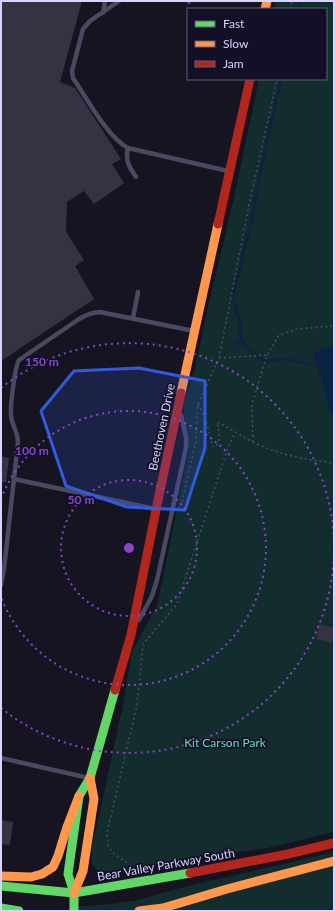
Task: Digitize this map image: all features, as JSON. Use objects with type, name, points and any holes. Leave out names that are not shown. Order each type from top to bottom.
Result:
[{"type":"main road","name":"Beethoven Drive","points":[[74,911],[74,893],[68,874],[79,796],[90,778],[131,635],[156,509],[250,80]]},
{"type":"main road","name":"Beethoven Drive","points":[[74,893],[84,871],[94,799],[90,778]]},
{"type":"main road","points":[[1,876],[8,875],[29,877],[42,874],[52,868],[59,857],[64,837],[79,796]]},
{"type":"main road","name":"Bear Valley Parkway South","points":[[1,886],[74,893],[204,871],[334,843]]},
{"type":"main road","points":[[139,911],[163,908],[255,881],[334,861]]},
{"type":"main road","points":[[1,908],[19,911]]},
{"type":"lane","points":[[103,12],[105,1]]},
{"type":"lane","points":[[119,1],[86,25],[83,29],[74,60],[72,74],[113,136],[122,145],[128,148],[230,172]]},
{"type":"lane","points":[[128,148],[126,157],[127,163],[136,177]]},
{"type":"lane","points":[[133,318],[138,292]]},
{"type":"lane","points":[[1,585],[18,442],[17,431],[10,415],[17,364],[22,358],[35,349],[82,317],[91,313],[100,312],[195,331]]},
{"type":"lane","points":[[131,635],[152,596],[158,580],[186,448],[186,437],[179,404]]},
{"type":"lane","points":[[14,479],[156,509]]},
{"type":"lane","points":[[1,758],[90,778]]},
{"type":"path","points":[[277,80],[219,357],[198,404],[202,410],[212,446],[216,447],[218,444],[219,433],[217,422],[235,433],[274,451],[292,456],[334,463]]},
{"type":"path","points":[[253,442],[252,404],[267,355],[279,335],[297,329],[334,326]]},
{"type":"path","points":[[219,357],[267,355]]},
{"type":"path","points":[[133,870],[130,864],[115,855],[108,846],[107,833],[137,705],[143,644],[177,604],[228,447],[235,433]]},
{"type":"highlighted area","points":[[139,368],[205,381],[205,448],[185,510],[127,507],[66,486],[41,411],[74,371]]},
{"type":"green space","name":"Kit Carson Park","points":[[276,1],[334,1],[334,832],[267,848],[103,872],[98,871],[92,865],[92,847],[122,710],[132,651],[157,606],[189,450],[183,404],[194,373],[259,80],[327,80],[327,8],[274,8]]},
{"type":"green space","points":[[334,852],[334,911],[70,911],[70,907],[111,904],[138,900],[184,887]]},
{"type":"water","points":[[334,345],[334,417],[331,413],[312,353]]},
{"type":"building","points":[[1,1],[82,1],[60,82],[75,88],[121,159],[112,164],[124,183],[94,204],[84,191],[67,202],[66,232],[84,260],[75,266],[94,299],[1,361]]},
{"type":"building","points":[[1,456],[9,458],[6,482],[1,482]]},
{"type":"building","points":[[319,624],[334,628],[332,643],[316,639]]},
{"type":"building","points":[[1,820],[13,822],[10,845],[1,844]]},
{"type":"waterway","points":[[299,8],[301,1]]},
{"type":"waterway","points":[[281,80],[261,169],[252,219],[233,296],[240,325],[241,340],[247,348],[264,361],[285,359],[315,365]]},
{"type":"waterway","points":[[232,345],[241,340]]},
{"type":"traffic: fast","points":[[74,911],[74,893],[68,874],[79,796],[90,778],[115,690]]},
{"type":"traffic: fast","points":[[1,886],[74,893],[190,873]]},
{"type":"traffic: fast","points":[[1,908],[19,911]]},
{"type":"traffic: slow","points":[[265,8],[267,1]]},
{"type":"traffic: slow","points":[[181,393],[218,224]]},
{"type":"traffic: slow","points":[[74,893],[83,871],[94,799],[90,778]]},
{"type":"traffic: slow","points":[[1,876],[31,877],[42,874],[53,867],[79,796]]},
{"type":"traffic: slow","points":[[139,911],[163,908],[227,889],[334,861]]},
{"type":"traffic: jam","points":[[218,224],[250,80]]},
{"type":"traffic: jam","points":[[115,690],[131,635],[181,393]]},
{"type":"traffic: jam","points":[[190,873],[288,854],[334,843]]}]
